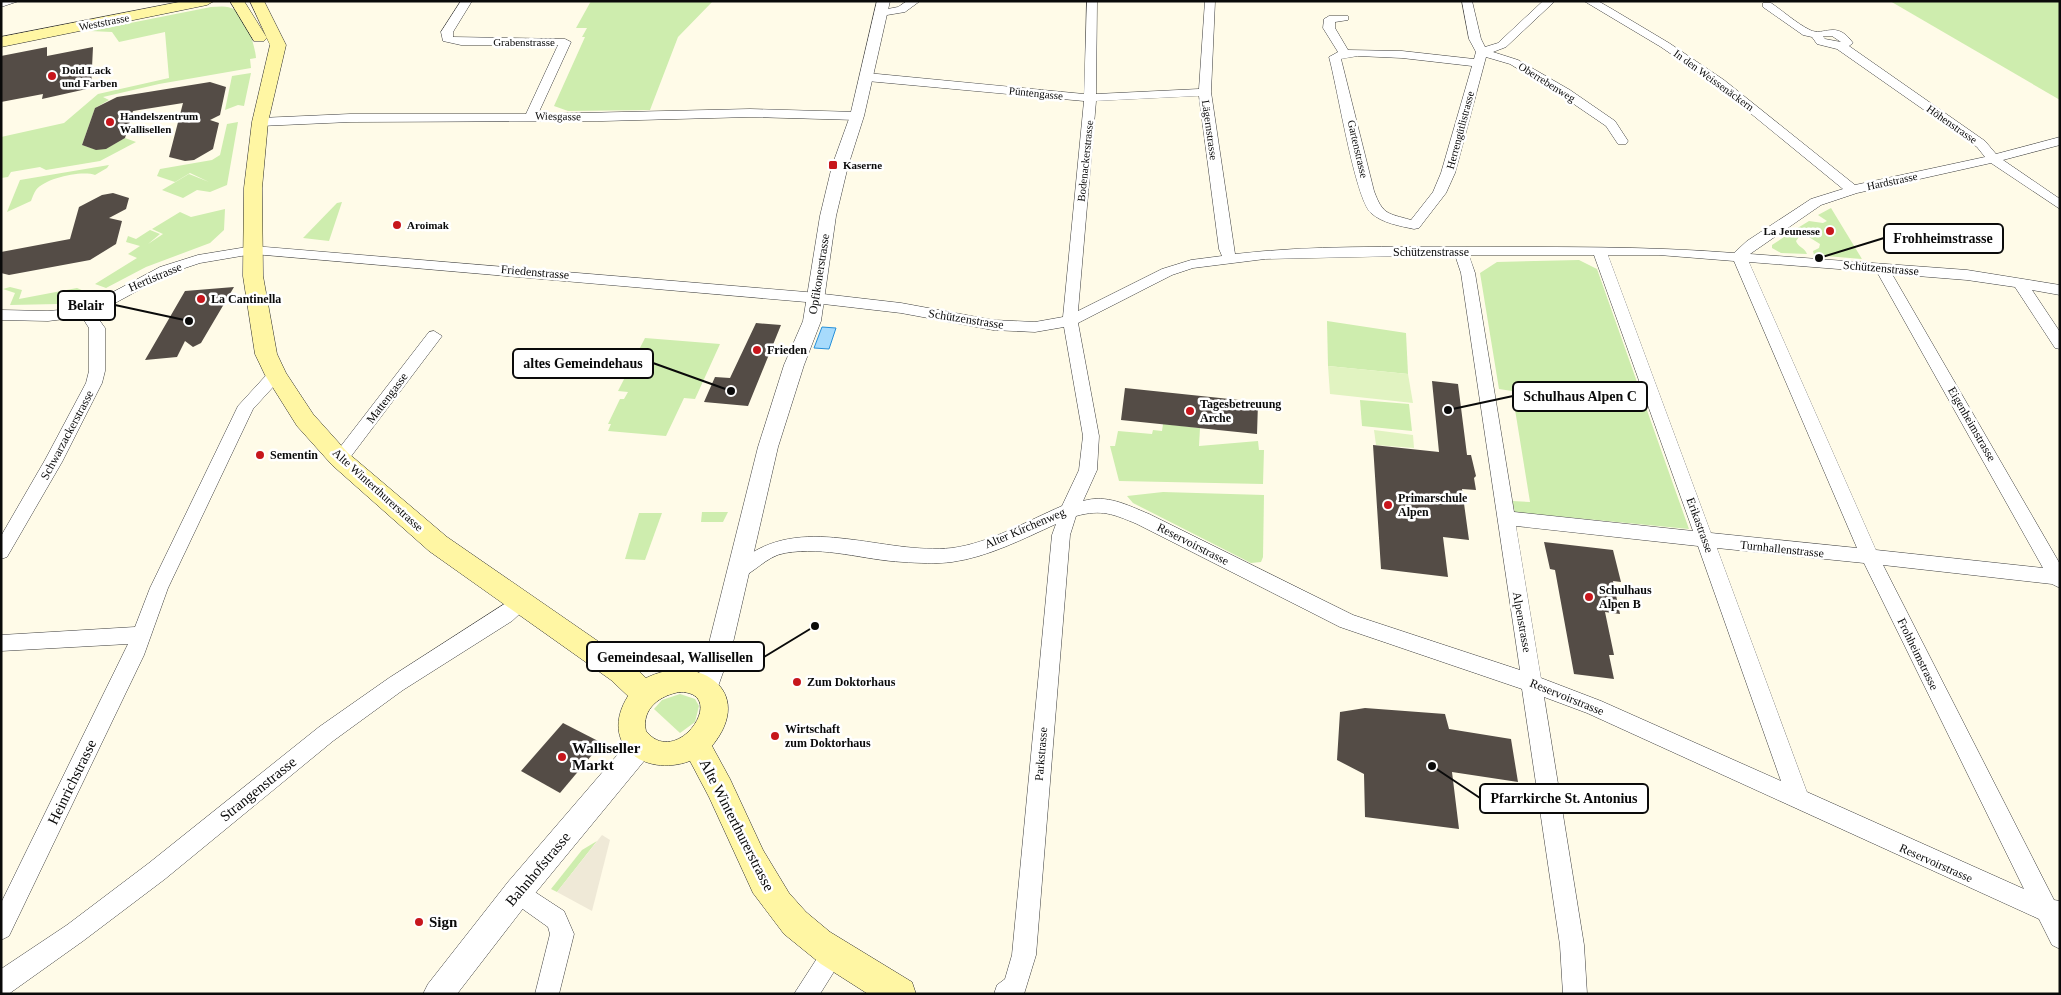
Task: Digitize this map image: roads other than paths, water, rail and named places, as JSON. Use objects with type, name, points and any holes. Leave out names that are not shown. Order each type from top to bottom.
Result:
[{"type":"main road","name":"Weststrasse","points":[[1,42],[207,1]]},
{"type":"main road","name":"Alte Winterthurerstrasse","points":[[237,1],[257,33],[269,77]]},
{"type":"main road","name":"Alte Winterthurerstrasse","points":[[257,1],[278,45],[260,122],[253,173],[252,250],[253,276],[265,346],[276,375],[305,420],[340,459],[438,544],[621,672],[645,695]]},
{"type":"main road","points":[[683,680],[695,682],[706,688],[715,705],[715,716],[711,726],[695,744],[681,751],[666,754],[652,752],[640,746],[633,738],[630,728],[631,716],[636,705],[645,695],[663,684],[683,680]]},
{"type":"main road","name":"Alte Winterthurerstrasse","points":[[695,744],[712,770],[754,863],[773,895],[795,923],[833,954],[900,994]]},
{"type":"street","points":[[1,4],[14,1]]},
{"type":"street","name":"Grabenstrasse","points":[[467,1],[447,32],[447,39],[461,42],[564,42],[531,116]]},
{"type":"street","points":[[883,7],[901,10],[915,1]]},
{"type":"street","name":"Bodenackerstrasse","points":[[1070,321],[1090,98],[1092,1]]},
{"type":"street","name":"Lägernstrasse","points":[[1210,1],[1205,92],[1226,249],[1230,258]]},
{"type":"street","points":[[1467,1],[1480,57]]},
{"type":"street","points":[[1344,18],[1328,18],[1328,28],[1343,51],[1480,57],[1502,44],[1550,1]]},
{"type":"street","name":"In den Weissenäckern","points":[[1589,1],[1647,33],[1738,95],[1828,172],[1853,190]]},
{"type":"street","name":"Höhenstrasse","points":[[1767,5],[1806,32],[1816,36],[1828,33],[1839,36],[1847,43],[1842,46],[1981,144],[1993,159],[2060,205]]},
{"type":"street","name":"Opfikonerstrasse","points":[[706,688],[720,647],[736,573],[768,448],[794,365],[812,321],[818,298],[828,216],[840,166],[857,116],[883,7]]},
{"type":"street","name":"Gartenstrasse","points":[[1343,51],[1335,57],[1344,86],[1354,141],[1374,209],[1383,216],[1414,225]]},
{"type":"street","name":"Oberrebenweg","points":[[1480,57],[1514,62],[1566,92],[1611,124],[1622,141]]},
{"type":"street","name":"Herrengütlistrasse","points":[[1414,225],[1439,193],[1448,173],[1480,57]]},
{"type":"street","name":"Püntengasse","points":[[867,76],[1090,98],[1205,92]]},
{"type":"street","name":"Wiesgasse","points":[[260,122],[350,118],[603,117],[750,113],[857,116]]},
{"type":"street","name":"Hardstrasse","points":[[1739,256],[1752,244],[1816,202],[1853,190],[1993,159],[2060,141]]},
{"type":"street","points":[[1414,225],[1423,251]]},
{"type":"street","name":"Friedenstrasse","points":[[252,250],[818,298]]},
{"type":"street","name":"Hertistrasse","points":[[1,315],[48,316],[86,312],[165,270],[198,259],[252,250]]},
{"type":"street","name":"Schützenstrasse","points":[[818,298],[901,308],[994,325],[1034,327],[1070,321],[1167,272],[1191,264],[1265,255],[1423,251],[1658,251],[1739,256],[2019,282],[2060,290]]},
{"type":"street","name":"Alpenstrasse","points":[[1461,251],[1468,273],[1498,457],[1505,518],[1533,684],[1572,945],[1575,994]]},
{"type":"street","name":"Erikastrasse","points":[[1598,251],[1604,260],[1800,801]]},
{"type":"street","name":"Frohheimstrasse","points":[[1739,256],[1871,559],[2052,912],[2060,938]]},
{"type":"street","name":"Eigenheimstrasse","points":[[1882,269],[2059,578]]},
{"type":"street","points":[[2019,282],[2060,344]]},
{"type":"street","name":"Schwarzackerstrasse","points":[[1,552],[62,446],[94,383],[97,370],[98,328],[86,312]]},
{"type":"street","name":"Alter Kirchenweg","points":[[736,573],[763,554],[783,546],[817,544],[901,555],[952,555],[988,546],[1069,511],[1088,470],[1091,436],[1070,321]]},
{"type":"street","name":"Mattengasse","points":[[340,459],[434,336]]},
{"type":"street","name":"Heinrichstrasse","points":[[1,928],[134,655],[159,588],[246,406],[276,375]]},
{"type":"street","name":"Reservoirstrasse","points":[[1069,511],[1091,505],[1108,505],[1143,519],[1347,621],[1480,664],[1594,707],[1800,801],[2052,912]]},
{"type":"street","name":"Parkstrasse","points":[[1006,994],[1015,986],[1024,955],[1059,547],[1069,511]]},
{"type":"street","name":"Turnhallenstrasse","points":[[1505,518],[2059,578]]},
{"type":"street","name":"Strangenstrasse","points":[[1,984],[75,933],[157,871],[326,734],[396,684],[505,615],[520,602]]},
{"type":"street","points":[[1,643],[140,635]]},
{"type":"street","name":"Bahnhofstrasse","points":[[438,994],[518,892],[640,746]]},
{"type":"street","points":[[518,892],[556,919],[562,934],[547,994]]},
{"type":"street","points":[[806,994],[833,954]]},
{"type":"water","points":[[822,327],[836,328],[829,349],[814,348]]},
{"type":"place","name":"Dold Lack und Farben","points":[[52,76]]},
{"type":"place","name":"Handelszentrum Wallisellen","points":[[110,122]]},
{"type":"place","name":"Kaserne","points":[[833,165]]},
{"type":"place","name":"Aroimak","points":[[397,225]]},
{"type":"place","name":"La Jeunesse","points":[[1830,231]]},
{"type":"place","name":"Frohheimstrasse","points":[[1819,258]]},
{"type":"place","name":"La Cantinella","points":[[201,299]]},
{"type":"place","name":"Belair","points":[[189,321]]},
{"type":"place","name":"Frieden","points":[[757,350]]},
{"type":"place","name":"altes Gemeindehaus","points":[[731,391]]},
{"type":"place","name":"Schulhaus Alpen C","points":[[1448,410]]},
{"type":"place","name":"Tagesbetreuung Arche","points":[[1190,411]]},
{"type":"place","name":"Sementin","points":[[260,455]]},
{"type":"place","name":"Primarschule Alpen","points":[[1388,505]]},
{"type":"place","name":"Schulhaus Alpen B","points":[[1589,597]]},
{"type":"place","name":"Gemeindesaal, Wallisellen","points":[[815,626]]},
{"type":"place","name":"Zum Doktorhaus","points":[[797,682]]},
{"type":"place","name":"Wirtschaft zum Doktorhaus","points":[[775,736]]},
{"type":"place","name":"Walliseller Markt","points":[[562,757]]},
{"type":"place","name":"Pfarrkirche St. Antonius","points":[[1432,766]]},
{"type":"place","name":"Sign","points":[[419,922]]}]
